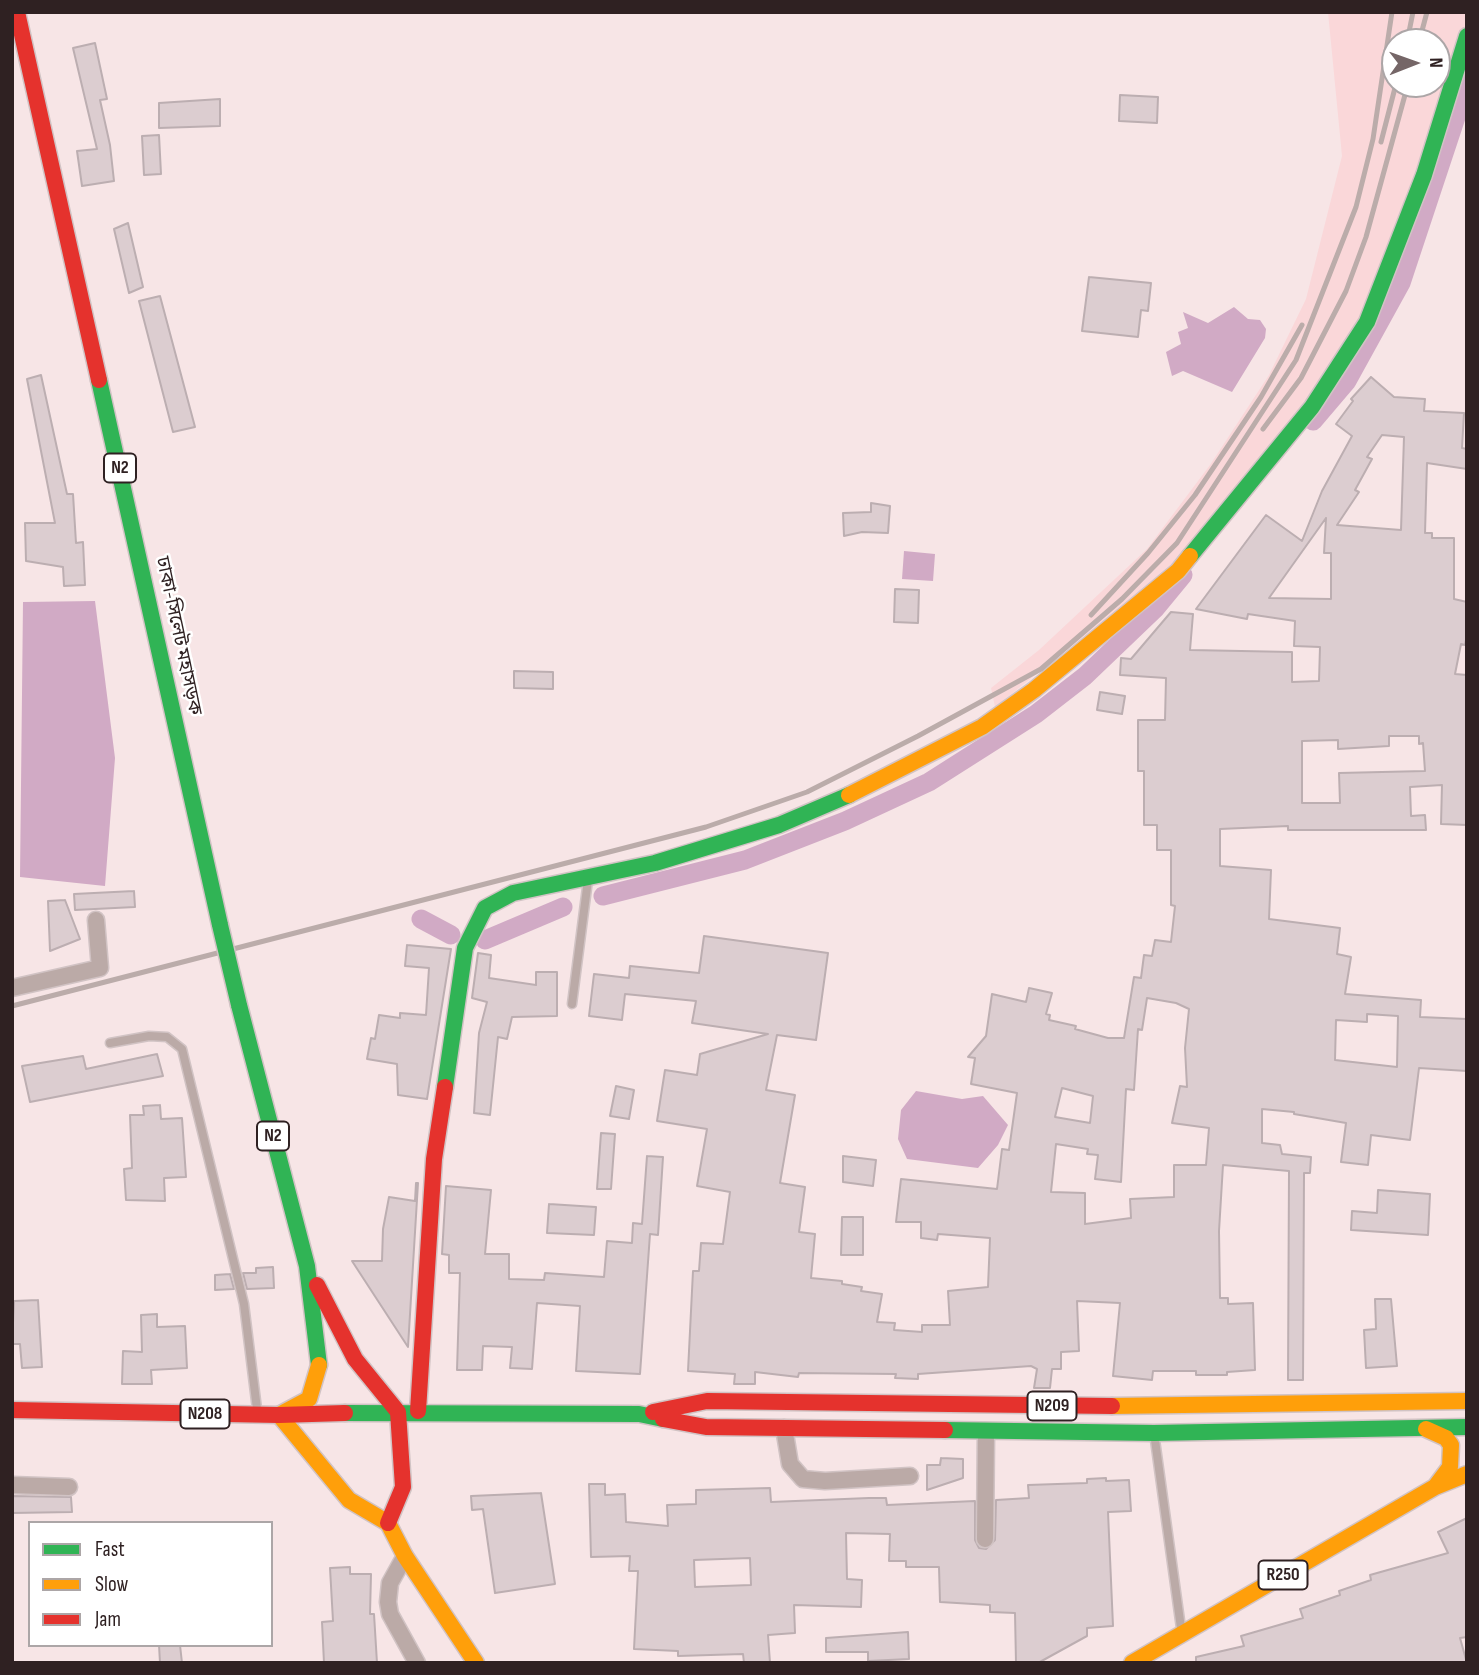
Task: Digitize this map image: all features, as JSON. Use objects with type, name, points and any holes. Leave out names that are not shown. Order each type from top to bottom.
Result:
[{"type":"main road","name":"ঢাকা-সিলেট মহাসড়ক","points":[[17,12],[17,32],[220,925],[307,1266],[319,1363],[315,1385],[309,1399],[279,1415]]},
{"type":"main road","points":[[418,1410],[434,1159],[465,948],[485,908],[513,893],[655,863],[779,825],[879,781],[982,727],[1034,690],[1178,571],[1312,407],[1367,322],[1424,174],[1467,36]]},
{"type":"main road","name":"ঢাকা-সিলেট মহাসড়ক","points":[[307,1266],[355,1359],[398,1412]]},
{"type":"main road","name":"N209","points":[[639,1414],[707,1401],[1150,1407],[1467,1401]]},
{"type":"main road","name":"N208","points":[[12,1410],[258,1415],[398,1412]]},
{"type":"main road","name":"N209","points":[[398,1412],[418,1410],[639,1414],[706,1427],[986,1431],[1154,1433],[1467,1427]]},
{"type":"main road","points":[[388,1523],[403,1488],[398,1412]]},
{"type":"main road","points":[[279,1415],[349,1500],[388,1523],[405,1556],[475,1663]]},
{"type":"main road","points":[[1426,1429],[1446,1438],[1451,1445],[1450,1467],[1435,1488]]},
{"type":"main road","name":"R250","points":[[1435,1488],[1467,1457]]},
{"type":"main road","name":"R250","points":[[1132,1663],[1435,1488],[1467,1474]]},
{"type":"street","points":[[12,988],[100,968],[96,920]]},
{"type":"street","points":[[784,1428],[790,1464],[803,1479],[825,1481],[910,1476]]},
{"type":"street","points":[[985,1539],[986,1431]]},
{"type":"street","points":[[12,1485],[69,1487]]},
{"type":"street","points":[[405,1556],[390,1583],[388,1602],[390,1614],[417,1663]]},
{"type":"lane","points":[[572,1003],[588,877]]},
{"type":"lane","points":[[110,1044],[149,1036],[167,1037],[182,1049],[244,1304],[258,1415]]},
{"type":"lane","points":[[1154,1433],[1181,1634]]},
{"type":"shaded area","points":[[1328,12],[1467,12],[1467,33],[1451,76],[1451,28],[1381,28],[1381,98],[1443,98],[1361,316],[1318,388],[1169,569],[995,707],[991,688],[1039,650],[1147,549],[1210,465],[1269,375],[1306,299],[1342,156]]},
{"type":"shaded area","points":[[1234,307],[1248,319],[1260,320],[1266,329],[1265,338],[1232,392],[1183,371],[1172,376],[1166,352],[1181,344],[1178,332],[1188,328],[1183,312],[1208,323]]},
{"type":"shaded area","points":[[904,551],[935,554],[933,581],[902,579]]},
{"type":"shaded area","points":[[95,601],[115,758],[105,886],[20,877],[23,602]]},
{"type":"shaded area","points":[[916,1091],[962,1099],[983,1096],[1008,1125],[998,1145],[978,1168],[907,1159],[898,1139],[901,1110]]},
{"type":"building","points":[[95,43],[107,99],[100,100],[110,145],[114,181],[82,186],[77,151],[97,149],[73,48]]},
{"type":"building","points":[[1120,95],[1158,97],[1157,123],[1119,121]]},
{"type":"building","points":[[220,99],[220,126],[159,128],[159,103]]},
{"type":"building","points":[[159,135],[161,174],[144,175],[142,136]]},
{"type":"building","points":[[128,223],[143,287],[129,293],[114,229]]},
{"type":"building","points":[[1089,277],[1151,283],[1148,311],[1141,310],[1138,337],[1082,331]]},
{"type":"building","points":[[160,296],[195,427],[173,432],[139,301]]},
{"type":"building","points":[[41,375],[67,494],[73,494],[76,543],[83,542],[85,585],[64,586],[63,567],[26,561],[25,523],[55,523],[27,379]]},
{"type":"building","points":[[1371,377],[1394,397],[1425,399],[1424,411],[1464,413],[1462,448],[1467,449],[1467,469],[1427,463],[1425,533],[1432,533],[1432,538],[1454,538],[1454,599],[1467,602],[1467,635],[1465,645],[1461,644],[1455,674],[1467,675],[1467,825],[1441,824],[1442,785],[1410,787],[1411,816],[1425,815],[1426,830],[1288,830],[1288,826],[1220,829],[1220,866],[1271,870],[1269,919],[1340,928],[1337,954],[1351,957],[1345,994],[1421,1000],[1420,1017],[1467,1019],[1467,1071],[1419,1068],[1410,1140],[1371,1135],[1368,1165],[1341,1162],[1346,1123],[1294,1112],[1262,1109],[1262,1143],[1280,1145],[1282,1154],[1311,1157],[1310,1173],[1304,1173],[1303,1380],[1288,1380],[1289,1171],[1223,1165],[1219,1231],[1220,1298],[1228,1298],[1228,1304],[1253,1303],[1255,1370],[1227,1372],[1227,1375],[1196,1375],[1196,1371],[1153,1371],[1152,1380],[1113,1376],[1120,1303],[1077,1301],[1079,1351],[1061,1352],[1061,1369],[1052,1369],[1050,1388],[1034,1388],[1037,1369],[1031,1366],[918,1374],[918,1379],[895,1378],[896,1374],[799,1373],[798,1377],[755,1372],[755,1384],[734,1384],[735,1374],[688,1371],[693,1271],[699,1271],[701,1243],[723,1244],[730,1192],[697,1186],[707,1129],[657,1121],[665,1070],[697,1075],[700,1054],[768,1034],[692,1023],[696,1001],[625,994],[622,1020],[589,1016],[594,974],[629,978],[630,966],[699,973],[704,936],[828,953],[816,1040],[777,1035],[766,1090],[795,1095],[780,1183],[805,1187],[799,1232],[815,1234],[811,1278],[842,1281],[842,1284],[862,1287],[861,1291],[882,1294],[877,1322],[895,1323],[894,1330],[922,1332],[922,1325],[950,1325],[948,1291],[988,1287],[990,1238],[938,1234],[937,1240],[921,1238],[921,1222],[896,1222],[901,1179],[997,1189],[1002,1149],[1009,1150],[1017,1093],[971,1084],[975,1058],[968,1057],[986,1036],[992,994],[1026,1002],[1029,988],[1052,993],[1046,1014],[1050,1015],[1049,1020],[1076,1026],[1075,1029],[1108,1038],[1124,1038],[1134,977],[1141,978],[1144,955],[1152,956],[1155,940],[1171,942],[1175,906],[1171,905],[1171,850],[1157,850],[1157,825],[1144,825],[1144,771],[1138,771],[1138,720],[1165,720],[1166,678],[1120,675],[1121,658],[1131,659],[1171,612],[1193,614],[1190,650],[1292,652],[1292,682],[1319,681],[1320,647],[1294,646],[1295,621],[1248,614],[1247,619],[1196,609],[1266,515],[1302,541],[1322,491],[1352,436],[1336,424],[1353,401],[1351,399]],"holes":[[[1382,435],[1404,437],[1401,530],[1337,525],[1359,492],[1355,490],[1372,459],[1367,457]],[[1326,518],[1324,553],[1331,553],[1331,599],[1269,598]],[[1389,736],[1419,736],[1419,744],[1423,743],[1425,771],[1339,773],[1340,803],[1302,803],[1302,741],[1338,740],[1338,749],[1389,746]],[[1147,998],[1176,1003],[1189,1009],[1185,1048],[1187,1087],[1180,1086],[1172,1123],[1209,1128],[1206,1165],[1174,1165],[1174,1197],[1130,1199],[1131,1218],[1085,1224],[1085,1193],[1051,1192],[1056,1144],[1088,1149],[1087,1154],[1098,1155],[1095,1179],[1121,1182],[1126,1089],[1134,1090],[1138,1029],[1142,1030]],[[1367,1014],[1398,1016],[1397,1067],[1335,1060],[1336,1020],[1367,1022]],[[1062,1088],[1093,1096],[1090,1123],[1055,1117]]]},
{"type":"building","points":[[871,503],[890,506],[888,533],[862,532],[844,536],[843,513],[871,512]]},
{"type":"building","points":[[895,589],[919,590],[918,623],[894,622]]},
{"type":"building","points":[[514,671],[553,672],[553,689],[514,688]]},
{"type":"building","points":[[1100,692],[1125,696],[1122,714],[1097,710]]},
{"type":"building","points":[[134,891],[135,907],[75,910],[74,894]]},
{"type":"building","points":[[65,900],[80,939],[50,951],[48,901]]},
{"type":"building","points":[[407,945],[451,949],[427,1099],[398,1095],[397,1064],[367,1059],[371,1038],[375,1039],[379,1015],[400,1018],[400,1013],[426,1015],[429,968],[405,966]]},
{"type":"building","points":[[478,953],[491,955],[489,978],[536,985],[536,972],[557,972],[557,1016],[512,1017],[507,1039],[498,1037],[490,1115],[474,1113],[479,1033],[487,1002],[472,998]]},
{"type":"building","points":[[157,1054],[163,1076],[30,1102],[22,1066],[83,1056],[86,1069]]},
{"type":"building","points":[[616,1086],[634,1090],[629,1119],[610,1116]]},
{"type":"building","points":[[160,1105],[161,1119],[182,1118],[186,1177],[164,1178],[165,1201],[126,1200],[124,1169],[132,1168],[130,1115],[144,1115],[143,1106]]},
{"type":"building","points":[[601,1133],[615,1134],[611,1189],[597,1189]]},
{"type":"building","points":[[647,1156],[663,1157],[658,1235],[650,1234],[640,1374],[576,1371],[580,1306],[537,1303],[532,1369],[510,1368],[512,1347],[483,1346],[482,1370],[457,1370],[460,1273],[449,1273],[449,1255],[442,1254],[446,1186],[491,1190],[485,1254],[509,1254],[509,1279],[544,1280],[545,1273],[604,1277],[607,1241],[632,1243],[633,1223],[642,1224]]},
{"type":"building","points":[[843,1156],[876,1160],[873,1186],[843,1182]]},
{"type":"building","points":[[416,1183],[408,1347],[352,1261],[382,1261],[383,1229],[389,1197],[415,1201]]},
{"type":"building","points":[[1378,1190],[1430,1194],[1428,1235],[1351,1230],[1352,1211],[1377,1213]]},
{"type":"building","points":[[549,1204],[596,1207],[594,1235],[547,1233]]},
{"type":"building","points":[[842,1217],[863,1217],[863,1255],[841,1255]]},
{"type":"building","points":[[273,1267],[274,1288],[247,1289],[243,1273],[256,1273],[256,1268]]},
{"type":"building","points":[[230,1274],[234,1289],[215,1290],[215,1275]]},
{"type":"building","points":[[1375,1299],[1391,1299],[1397,1366],[1366,1368],[1364,1330],[1376,1329]]},
{"type":"building","points":[[38,1300],[42,1367],[22,1368],[20,1344],[12,1344],[14,1301]]},
{"type":"building","points":[[157,1314],[157,1327],[185,1326],[187,1368],[151,1370],[152,1384],[122,1384],[123,1351],[142,1352],[141,1315]]},
{"type":"building","points":[[941,1458],[963,1459],[963,1478],[927,1490],[927,1465],[940,1465]]},
{"type":"building","points":[[1087,1479],[1129,1480],[1131,1511],[1108,1512],[1113,1626],[1087,1628],[1087,1636],[1038,1663],[1016,1663],[1015,1613],[990,1612],[990,1605],[940,1602],[939,1567],[906,1567],[906,1561],[889,1561],[890,1534],[846,1533],[847,1579],[862,1580],[861,1607],[794,1605],[795,1633],[768,1635],[770,1663],[744,1663],[743,1654],[678,1656],[678,1651],[634,1649],[638,1571],[629,1571],[630,1556],[591,1557],[589,1484],[605,1484],[605,1495],[625,1494],[626,1522],[668,1526],[667,1505],[696,1504],[696,1490],[770,1488],[771,1502],[886,1498],[887,1505],[975,1501],[975,1540],[979,1548],[986,1549],[995,1540],[996,1500],[1029,1498],[1028,1485],[1087,1483]],"holes":[[[750,1558],[751,1585],[695,1587],[694,1560]]]},
{"type":"building","points":[[541,1493],[555,1584],[495,1593],[483,1509],[472,1510],[471,1496]]},
{"type":"building","points":[[12,1496],[71,1497],[72,1512],[12,1513]]},
{"type":"building","points":[[1467,1518],[1467,1637],[1460,1638],[1467,1663],[1196,1663],[1196,1657],[1244,1646],[1241,1636],[1303,1618],[1300,1609],[1340,1595],[1339,1591],[1371,1580],[1370,1575],[1448,1553],[1438,1532]]},
{"type":"building","points":[[350,1567],[350,1574],[371,1574],[370,1614],[374,1614],[377,1663],[324,1663],[322,1622],[333,1621],[330,1568]]},
{"type":"building","points":[[908,1632],[909,1659],[868,1661],[868,1652],[826,1652],[826,1638]]},
{"type":"building","points":[[159,1647],[180,1647],[182,1663],[160,1663]]},
{"type":"waterway","points":[[1313,421],[1347,381],[1401,283],[1467,84]]},
{"type":"waterway","points":[[603,896],[745,860],[845,821],[929,782],[1036,714],[1085,676],[1155,609],[1183,575]]},
{"type":"waterway","points":[[485,940],[563,907]]},
{"type":"waterway","points":[[421,919],[451,935]]},
{"type":"railway","points":[[12,1006],[706,827],[807,792],[1041,669],[1122,599],[1177,543],[1296,360],[1356,207],[1373,139],[1392,12]]},
{"type":"railway","points":[[1410,28],[1413,12]]},
{"type":"railway","points":[[1423,28],[1427,12]]},
{"type":"railway","points":[[1381,142],[1392,98]]},
{"type":"railway","points":[[1263,429],[1301,378],[1346,291],[1366,237],[1404,98]]},
{"type":"railway","points":[[1091,615],[1148,553],[1195,495],[1261,397],[1302,325]]},
{"type":"traffic: fast","points":[[1190,556],[1312,407],[1367,322],[1424,175],[1467,36]]},
{"type":"traffic: fast","points":[[99,380],[220,925]]},
{"type":"traffic: fast","points":[[445,1087],[465,948],[485,908],[513,893],[655,863],[779,825],[849,795]]},
{"type":"traffic: fast","points":[[220,925],[239,1005]]},
{"type":"traffic: fast","points":[[239,1005],[307,1266],[319,1365]]},
{"type":"traffic: fast","points":[[345,1413],[639,1414],[663,1419]]},
{"type":"traffic: fast","points":[[945,1430],[1154,1433],[1467,1427]]},
{"type":"traffic: slow","points":[[849,795],[982,727],[1034,690],[1178,571],[1190,556]]},
{"type":"traffic: slow","points":[[319,1365],[309,1399],[279,1415],[349,1500],[388,1523],[405,1556],[476,1663]]},
{"type":"traffic: slow","points":[[1112,1406],[1467,1401]]},
{"type":"traffic: slow","points":[[1426,1429],[1446,1438],[1451,1445],[1450,1467],[1435,1487]]},
{"type":"traffic: slow","points":[[1132,1663],[1435,1487],[1467,1474]]},
{"type":"traffic: jam","points":[[17,12],[99,380]]},
{"type":"traffic: jam","points":[[418,1411],[434,1159],[445,1087]]},
{"type":"traffic: jam","points":[[317,1285],[355,1359],[398,1412],[403,1487],[388,1523]]},
{"type":"traffic: jam","points":[[653,1412],[707,1401],[1112,1406]]},
{"type":"traffic: jam","points":[[12,1410],[279,1415],[345,1413]]},
{"type":"traffic: jam","points":[[663,1419],[706,1427],[945,1430]]}]
